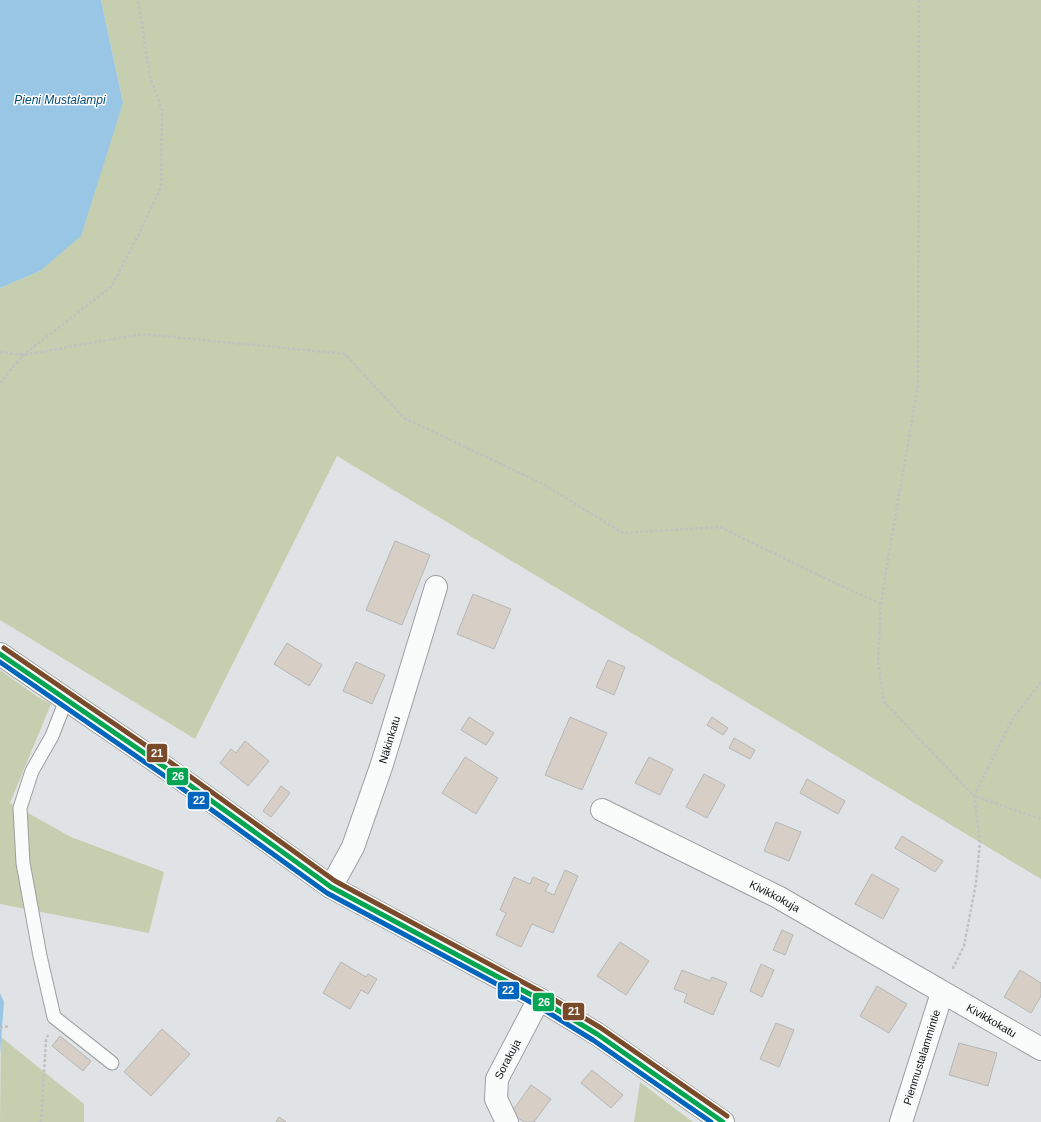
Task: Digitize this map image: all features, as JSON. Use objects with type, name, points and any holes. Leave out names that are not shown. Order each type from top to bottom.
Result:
[{"type":"street","name":"Näkinkatu","points":[[331,887],[353,847],[382,764],[436,587]]},
{"type":"street","points":[[0,654],[166,768],[331,887],[539,999],[597,1034],[722,1122]]},
{"type":"street","name":"Kivikkokuja","points":[[602,810],[778,897],[942,993]]},
{"type":"street","name":"Kivikkokatu","points":[[942,993],[1041,1049]]},
{"type":"street","name":"Pienmustalammintie","points":[[901,1122],[942,993]]},
{"type":"street","name":"Sorakuja","points":[[507,1122],[496,1099],[497,1079],[539,999]]},
{"type":"lane","points":[[66,700],[52,736],[32,771],[20,808],[23,863],[40,956],[54,1017],[112,1063]]},
{"type":"path","points":[[0,383],[23,356],[111,286],[138,236],[161,187],[162,109],[150,77],[138,0]]},
{"type":"path","points":[[919,0],[918,385],[881,604],[878,660],[884,702],[974,796],[1041,819]]},
{"type":"path","points":[[0,352],[23,356],[143,334],[346,354],[404,418],[543,484],[623,533],[720,527],[881,604]]},
{"type":"path","points":[[942,993],[964,946],[976,883],[980,842],[974,796],[1013,718],[1041,682]]},
{"type":"path","points":[[41,1122],[46,1040],[54,1017]]},
{"type":"path","points":[[0,1028],[9,1026]]},
{"type":"green space","points":[[101,0],[1041,0],[1041,879],[337,456],[195,739],[0,620],[0,288],[40,271],[123,103]]},
{"type":"green space","points":[[0,670],[38,697],[51,704],[10,803],[71,837],[164,872],[149,933],[0,904]]},
{"type":"green space","points":[[1,1037],[84,1104],[84,1122],[0,1122]]},
{"type":"green space","points":[[640,1082],[686,1117],[693,1122],[634,1122]]},
{"type":"water","name":"Pieni Mustalampi","points":[[0,0],[101,0],[123,103],[81,236],[40,271],[0,288]]},
{"type":"water","points":[[0,993],[4,1002],[0,1055]]},
{"type":"building","points":[[395,541],[430,555],[402,625],[366,610]]},
{"type":"building","points":[[473,594],[511,609],[494,649],[457,634]]},
{"type":"building","points":[[287,643],[322,665],[309,686],[274,664]]},
{"type":"building","points":[[608,660],[625,667],[614,695],[596,687]]},
{"type":"building","points":[[356,662],[385,675],[372,704],[343,691]]},
{"type":"building","points":[[469,717],[494,733],[486,745],[461,730]]},
{"type":"building","points":[[570,717],[607,733],[582,790],[545,775]]},
{"type":"building","points":[[712,717],[728,728],[723,735],[707,725]]},
{"type":"building","points":[[734,738],[755,750],[750,759],[729,748]]},
{"type":"building","points":[[245,741],[269,761],[248,786],[220,763],[231,749],[236,753]]},
{"type":"building","points":[[465,757],[498,778],[476,814],[442,793]]},
{"type":"building","points":[[649,757],[673,769],[660,795],[635,783]]},
{"type":"building","points":[[704,774],[725,785],[707,818],[686,807]]},
{"type":"building","points":[[807,779],[845,801],[838,814],[800,793]]},
{"type":"building","points":[[281,786],[290,793],[271,817],[263,811]]},
{"type":"building","points":[[776,822],[801,832],[789,861],[764,851]]},
{"type":"building","points":[[902,836],[943,861],[935,872],[895,848]]},
{"type":"building","points":[[565,870],[578,876],[553,933],[532,924],[521,947],[496,935],[506,913],[500,910],[514,877],[530,884],[533,877],[549,884],[545,891],[554,895]]},
{"type":"building","points":[[872,874],[899,889],[883,919],[855,904]]},
{"type":"building","points":[[782,930],[793,935],[785,955],[773,950]]},
{"type":"building","points":[[620,942],[649,961],[626,995],[597,976]]},
{"type":"building","points":[[341,962],[366,977],[368,974],[377,979],[368,994],[361,990],[350,1009],[323,993]]},
{"type":"building","points":[[761,964],[774,970],[762,997],[750,991]]},
{"type":"building","points":[[682,970],[710,981],[712,977],[727,983],[713,1015],[684,1002],[687,994],[674,989]]},
{"type":"building","points":[[1020,970],[1041,983],[1041,996],[1031,1013],[1004,997]]},
{"type":"building","points":[[877,986],[907,1004],[889,1033],[860,1016]]},
{"type":"building","points":[[776,1023],[794,1030],[779,1067],[760,1059]]},
{"type":"building","points":[[162,1029],[190,1054],[151,1096],[124,1072]]},
{"type":"building","points":[[60,1036],[91,1061],[83,1071],[52,1046]]},
{"type":"building","points":[[959,1043],[997,1053],[988,1086],[949,1075]]},
{"type":"building","points":[[592,1070],[623,1095],[611,1108],[581,1083]]},
{"type":"building","points":[[531,1085],[551,1099],[534,1122],[524,1122],[511,1113]]},
{"type":"building","points":[[279,1117],[286,1122],[276,1122]]},
{"type":"transit line","name":"21","points":[[4,648],[170,762],[335,881],[543,993],[601,1028],[727,1116]]},
{"type":"transit line","name":"26","points":[[0,654],[166,768],[331,887],[539,999],[597,1034],[723,1122]]},
{"type":"transit line","name":"22","points":[[0,662],[162,774],[327,893],[536,1005],[593,1040],[711,1122]]}]
